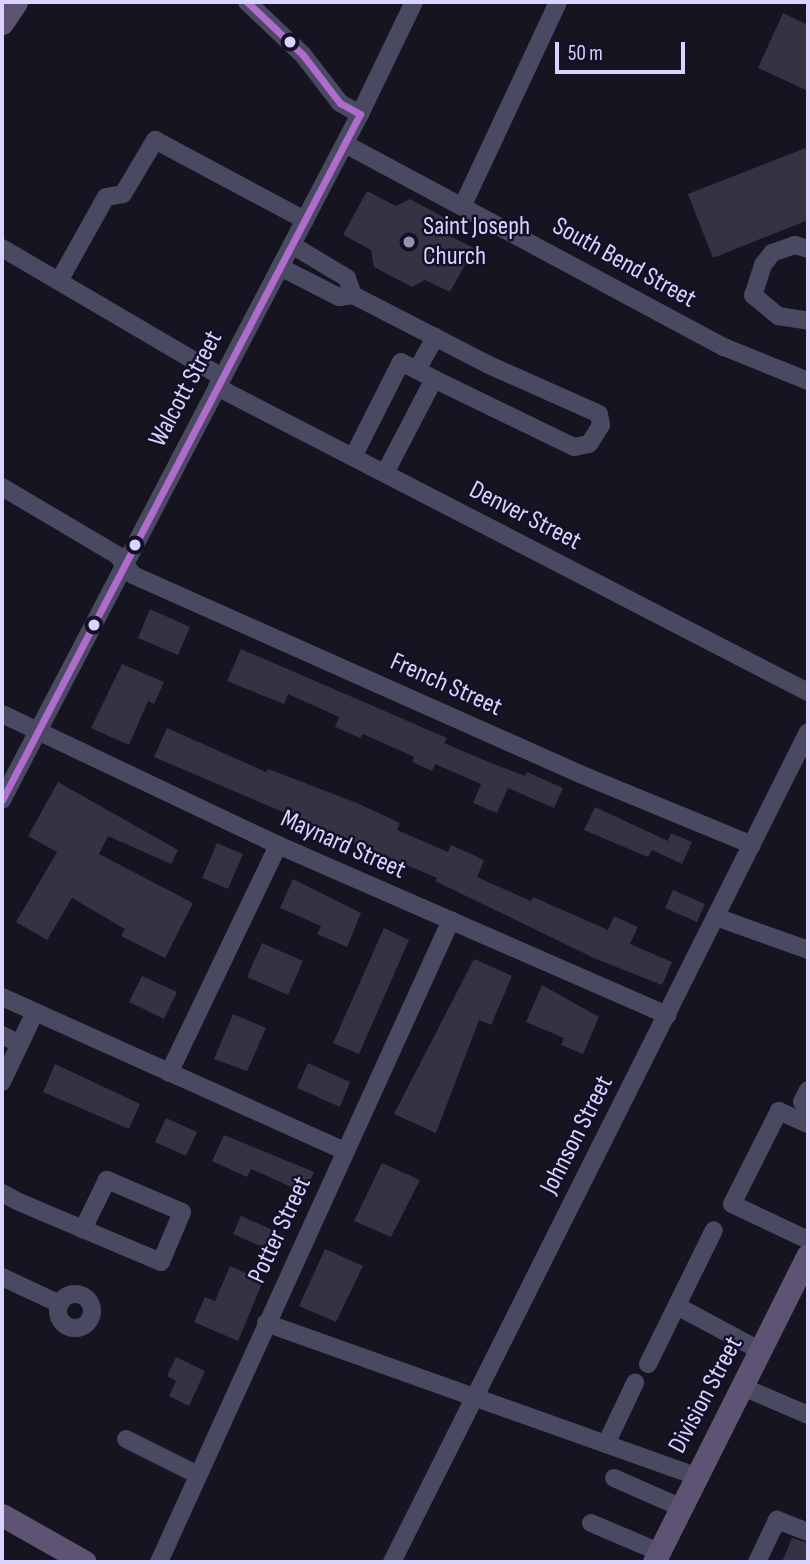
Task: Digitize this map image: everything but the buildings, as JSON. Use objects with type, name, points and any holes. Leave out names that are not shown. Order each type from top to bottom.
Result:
[{"type":"main road","points":[[2,23],[16,2]]},
{"type":"main road","name":"Division Street","points":[[656,1557],[808,1255]]},
{"type":"main road","points":[[2,1515],[85,1562]]},
{"type":"street","points":[[247,2],[303,55],[340,103],[360,114]]},
{"type":"street","name":"Walcott Street","points":[[2,800],[345,144],[414,2]]},
{"type":"street","points":[[463,205],[558,2]]},
{"type":"street","points":[[59,281],[106,197],[123,194],[155,140],[304,220]]},
{"type":"street","name":"South Bend Street","points":[[345,144],[724,347],[808,381]]},
{"type":"street","points":[[292,245],[347,278],[353,295]]},
{"type":"street","points":[[808,249],[795,245],[772,253],[762,265],[753,295],[778,316],[808,321]]},
{"type":"street","name":"Denver Street","points":[[2,248],[220,382],[353,457],[808,692]]},
{"type":"street","points":[[280,267],[339,297],[353,295],[435,337],[599,414],[601,425],[589,444],[574,447],[401,362],[353,457]]},
{"type":"street","points":[[417,370],[435,337]]},
{"type":"street","points":[[384,473],[434,379]]},
{"type":"street","name":"French Street","points":[[2,487],[124,563],[146,580],[580,774],[752,845]]},
{"type":"street","name":"Maynard Street","points":[[2,714],[35,734],[278,845],[667,1016]]},
{"type":"street","name":"Johnson Street","points":[[392,1562],[808,732]]},
{"type":"street","points":[[169,1073],[278,845]]},
{"type":"street","points":[[716,917],[808,950]]},
{"type":"street","name":"Potter Street","points":[[159,1562],[450,920]]},
{"type":"street","points":[[2,997],[345,1151]]},
{"type":"street","points":[[2,1082],[35,1012]]},
{"type":"street","points":[[2,1035],[20,1044]]},
{"type":"street","points":[[808,1090],[802,1102],[808,1105]]},
{"type":"street","points":[[808,1124],[779,1111],[732,1204],[808,1240]]},
{"type":"street","points":[[2,1193],[83,1229],[161,1262],[183,1212],[107,1180],[83,1229]]},
{"type":"street","points":[[648,1364],[714,1230]]},
{"type":"street","points":[[2,1277],[60,1304]]},
{"type":"street","points":[[677,1306],[761,1351]]},
{"type":"street","points":[[266,1323],[695,1476]]},
{"type":"street","points":[[606,1444],[635,1383]]},
{"type":"street","points":[[743,1387],[808,1415]]},
{"type":"street","points":[[126,1439],[198,1475]]},
{"type":"street","points":[[614,1478],[680,1507]]},
{"type":"street","points":[[757,1562],[777,1520],[808,1532]]},
{"type":"street","points":[[591,1522],[656,1557]]},
{"type":"transit line","points":[[247,2],[303,55],[340,103],[360,114]]},
{"type":"transit line","points":[[2,800],[360,114]]},
{"type":"place","name":"Saint Joseph Church","points":[[409,242]]}]
